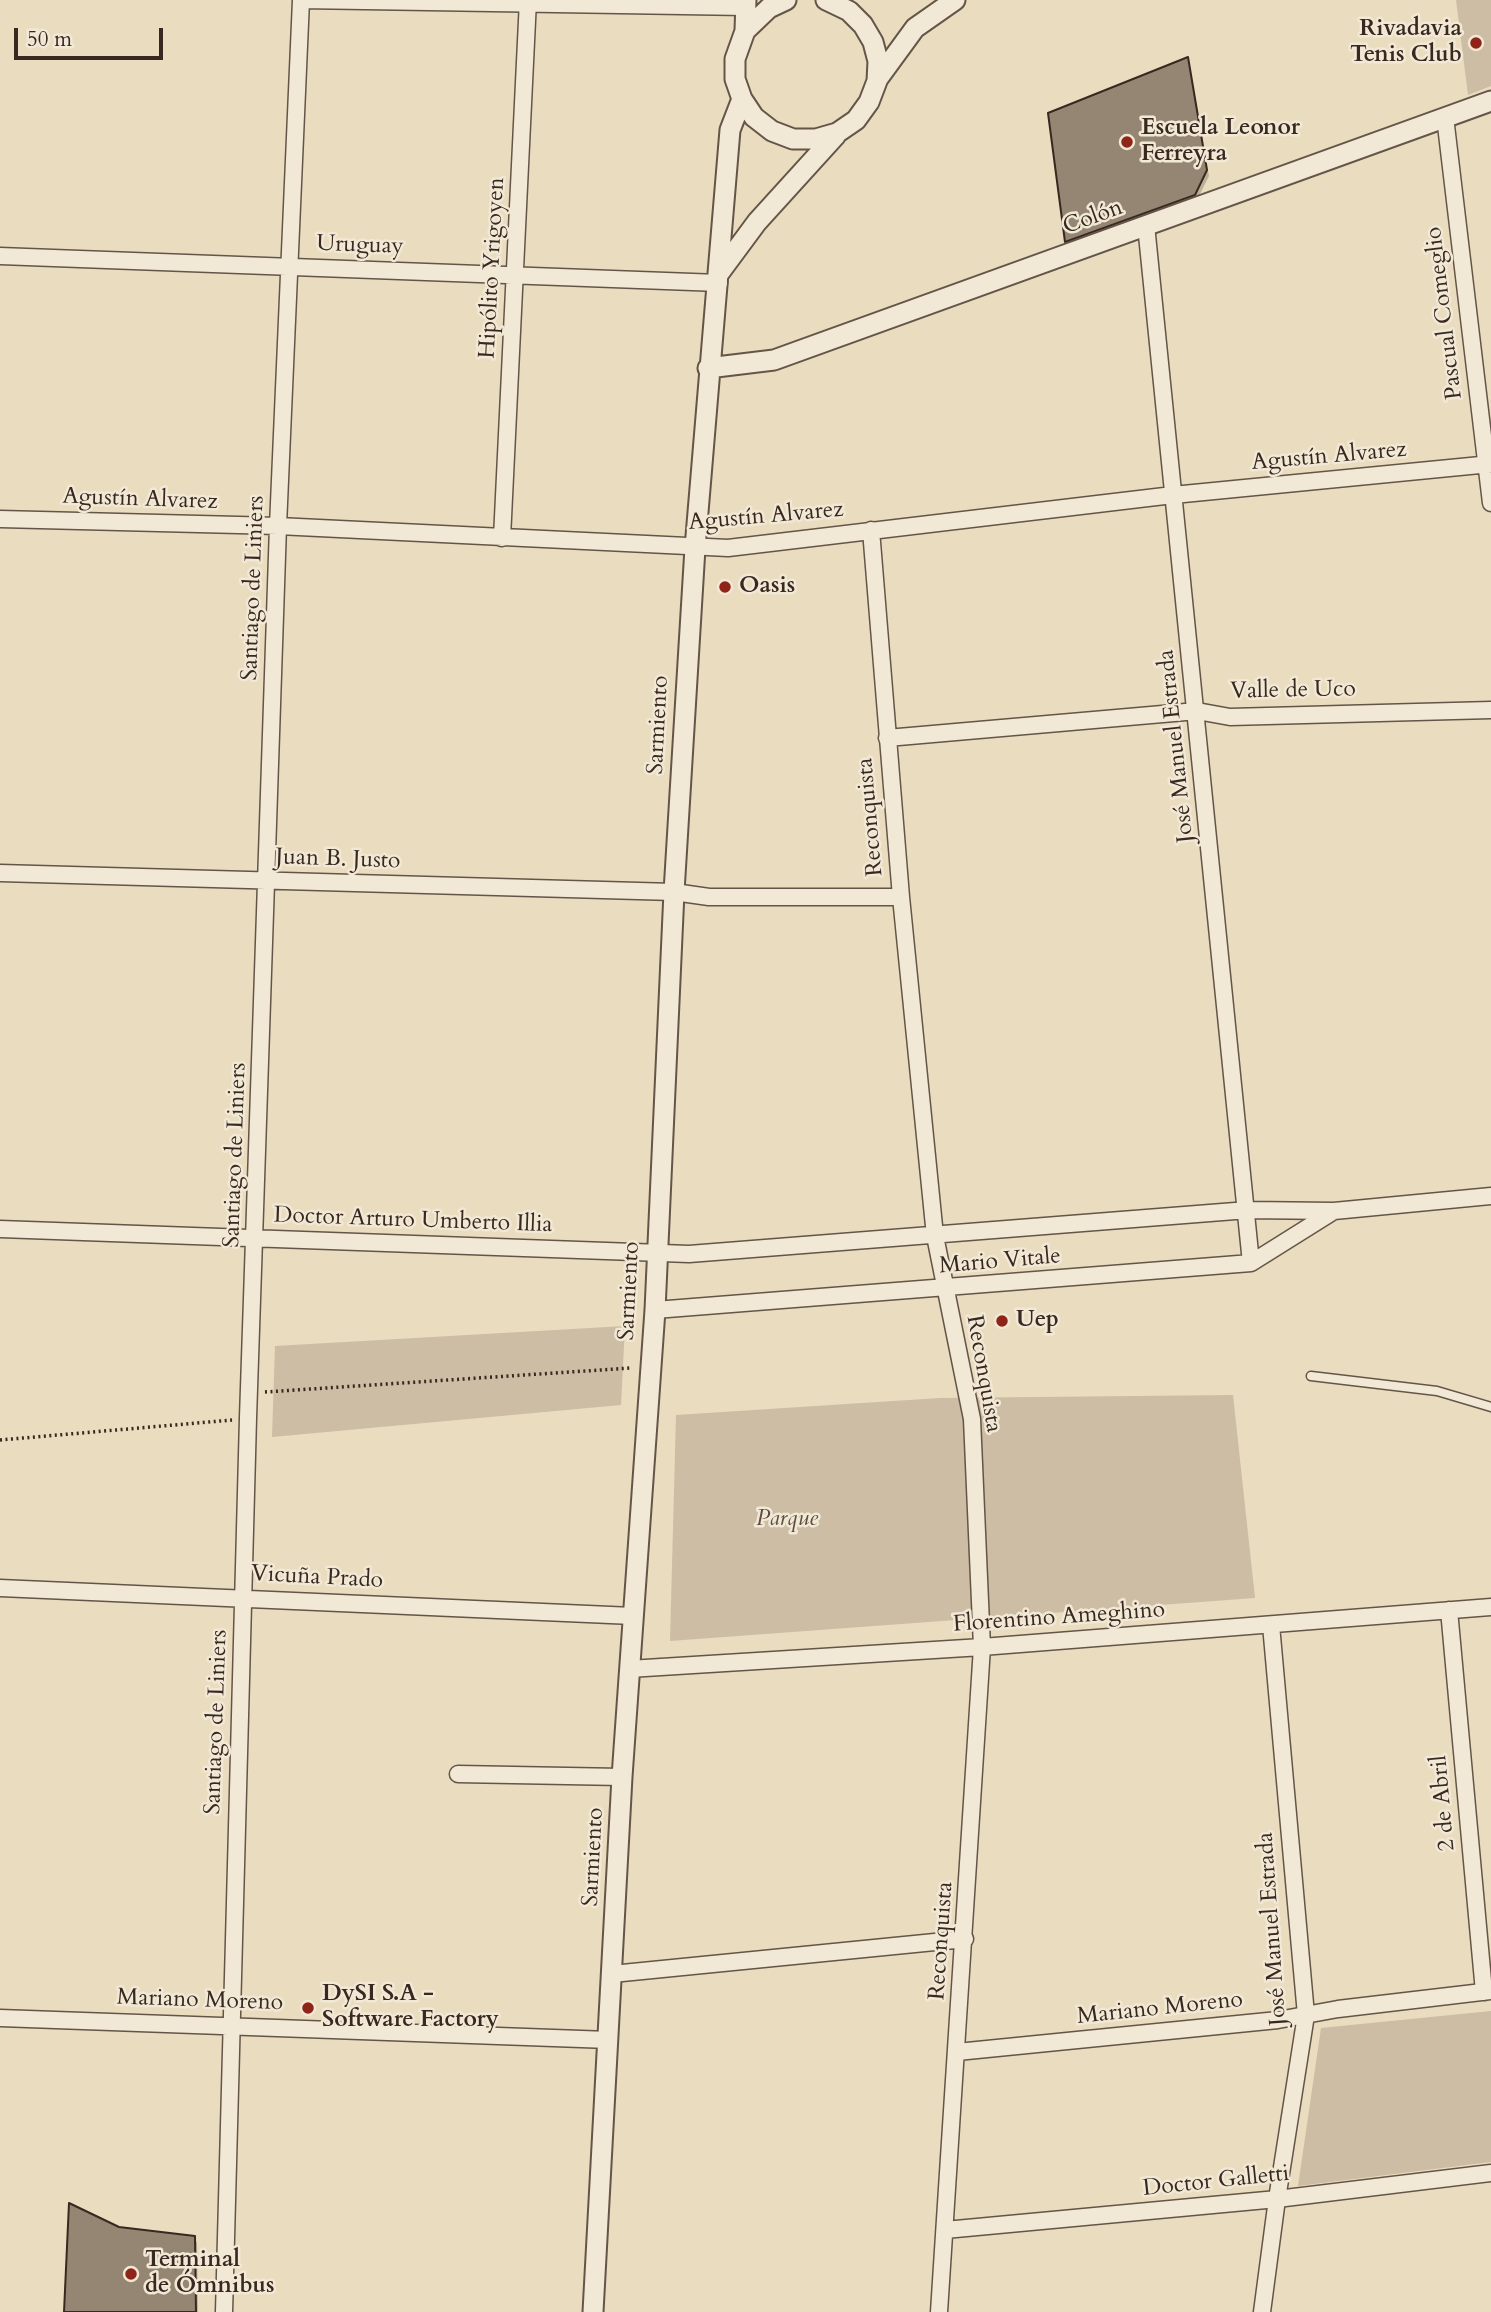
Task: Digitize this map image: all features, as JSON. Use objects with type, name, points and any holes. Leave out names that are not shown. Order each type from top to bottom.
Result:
[{"type":"street","points":[[300,0],[746,3],[745,31],[735,59],[741,99],[754,117],[782,135],[816,139],[837,132]]},
{"type":"street","name":"Santiago de Liniers","points":[[224,2312],[248,1418],[257,1238],[278,526],[291,266],[300,0]]},
{"type":"street","points":[[745,31],[769,8],[786,0]]},
{"type":"street","points":[[877,81],[915,28],[955,0]]},
{"type":"street","points":[[833,1],[849,11],[868,33],[878,61],[877,81]]},
{"type":"street","name":"Hipólito Yrigoyen","points":[[502,538],[528,2]]},
{"type":"street","name":"Sarmiento","points":[[719,278],[757,222],[837,132],[856,120],[869,102],[877,81]]},
{"type":"street","name":"Sarmiento","points":[[593,2312],[622,1777],[655,1310],[674,892],[695,548],[730,130],[741,99]]},
{"type":"street","name":"Colón","points":[[708,368],[774,360],[1491,101]]},
{"type":"street","name":"Pascual Comeglio","points":[[1445,117],[1491,503]]},
{"type":"street","name":"José Manuel Estrada","points":[[1146,225],[1248,1210],[1251,1264]]},
{"type":"street","name":"Uruguay","points":[[0,257],[719,278]]},
{"type":"street","name":"Agustín Alvarez","points":[[0,519],[278,526],[728,548],[1173,495],[1488,464]]},
{"type":"street","name":"Reconquista","points":[[871,530],[901,897],[935,1236],[972,1419],[982,1647],[939,2312]]},
{"type":"street","name":"Valle de Uco","points":[[887,738],[1196,711],[1230,717],[1491,710]]},
{"type":"street","name":"Juan B. Justo","points":[[0,873],[674,892],[709,897],[901,897]]},
{"type":"street","name":"Mario Vitale","points":[[656,1252],[690,1254],[1248,1210],[1334,1211],[1491,1196]]},
{"type":"street","name":"Mario Vitale","points":[[655,1310],[945,1290],[1251,1264],[1334,1211]]},
{"type":"street","name":"Doctor Arturo Umberto Illia","points":[[0,1229],[656,1252]]},
{"type":"street","name":"Vicuña Prado","points":[[0,1588],[633,1616]]},
{"type":"street","name":"Florentino Ameghino","points":[[629,1669],[982,1647],[1491,1607]]},
{"type":"street","name":"2 de Abril","points":[[1450,1610],[1487,1991]]},
{"type":"street","name":"José Manuel Estrada","points":[[1262,2312],[1306,2015],[1272,1625]]},
{"type":"street","points":[[458,1773],[622,1777]]},
{"type":"street","points":[[612,1974],[965,1939]]},
{"type":"street","name":"Mariano Moreno","points":[[957,2052],[1306,2015],[1487,1991]]},
{"type":"street","name":"Mariano Moreno","points":[[0,2018],[609,2040]]},
{"type":"street","name":"Doctor Galletti","points":[[945,2230],[1277,2199],[1491,2173]]},
{"type":"lane","points":[[1311,1376],[1437,1391],[1491,1407]]},
{"type":"path","points":[[249,1393],[650,1366]]},
{"type":"path","points":[[0,1440],[248,1418]]},
{"type":"green space","name":"Rivadavia Tenis Club","points":[[1456,0],[1491,0],[1491,86],[1468,95]]},
{"type":"green space","points":[[625,1326],[621,1405],[272,1437],[275,1346]]},
{"type":"green space","name":"Parque","points":[[1233,1395],[1255,1598],[670,1641],[676,1415],[940,1398]]},
{"type":"green space","points":[[1491,2011],[1491,2162],[1298,2186],[1321,2028]]},
{"type":"building","name":"Escuela Leonor Ferreyra","points":[[1188,57],[1207,170],[1195,195],[1065,242],[1048,113]]},
{"type":"building","name":"Terminal de Ómnibus","points":[[69,2203],[119,2227],[195,2236],[196,2312],[64,2312]]},
{"type":"place","name":"Rivadavia Tenis Club","points":[[1476,43]]},
{"type":"place","name":"Escuela Leonor Ferreyra","points":[[1127,142]]},
{"type":"place","name":"Oasis","points":[[725,587]]},
{"type":"place","name":"Uep","points":[[1002,1321]]},
{"type":"place","name":"DySI S.A - Software Factory","points":[[308,2008]]},
{"type":"place","name":"Terminal de Ómnibus","points":[[131,2274]]}]
